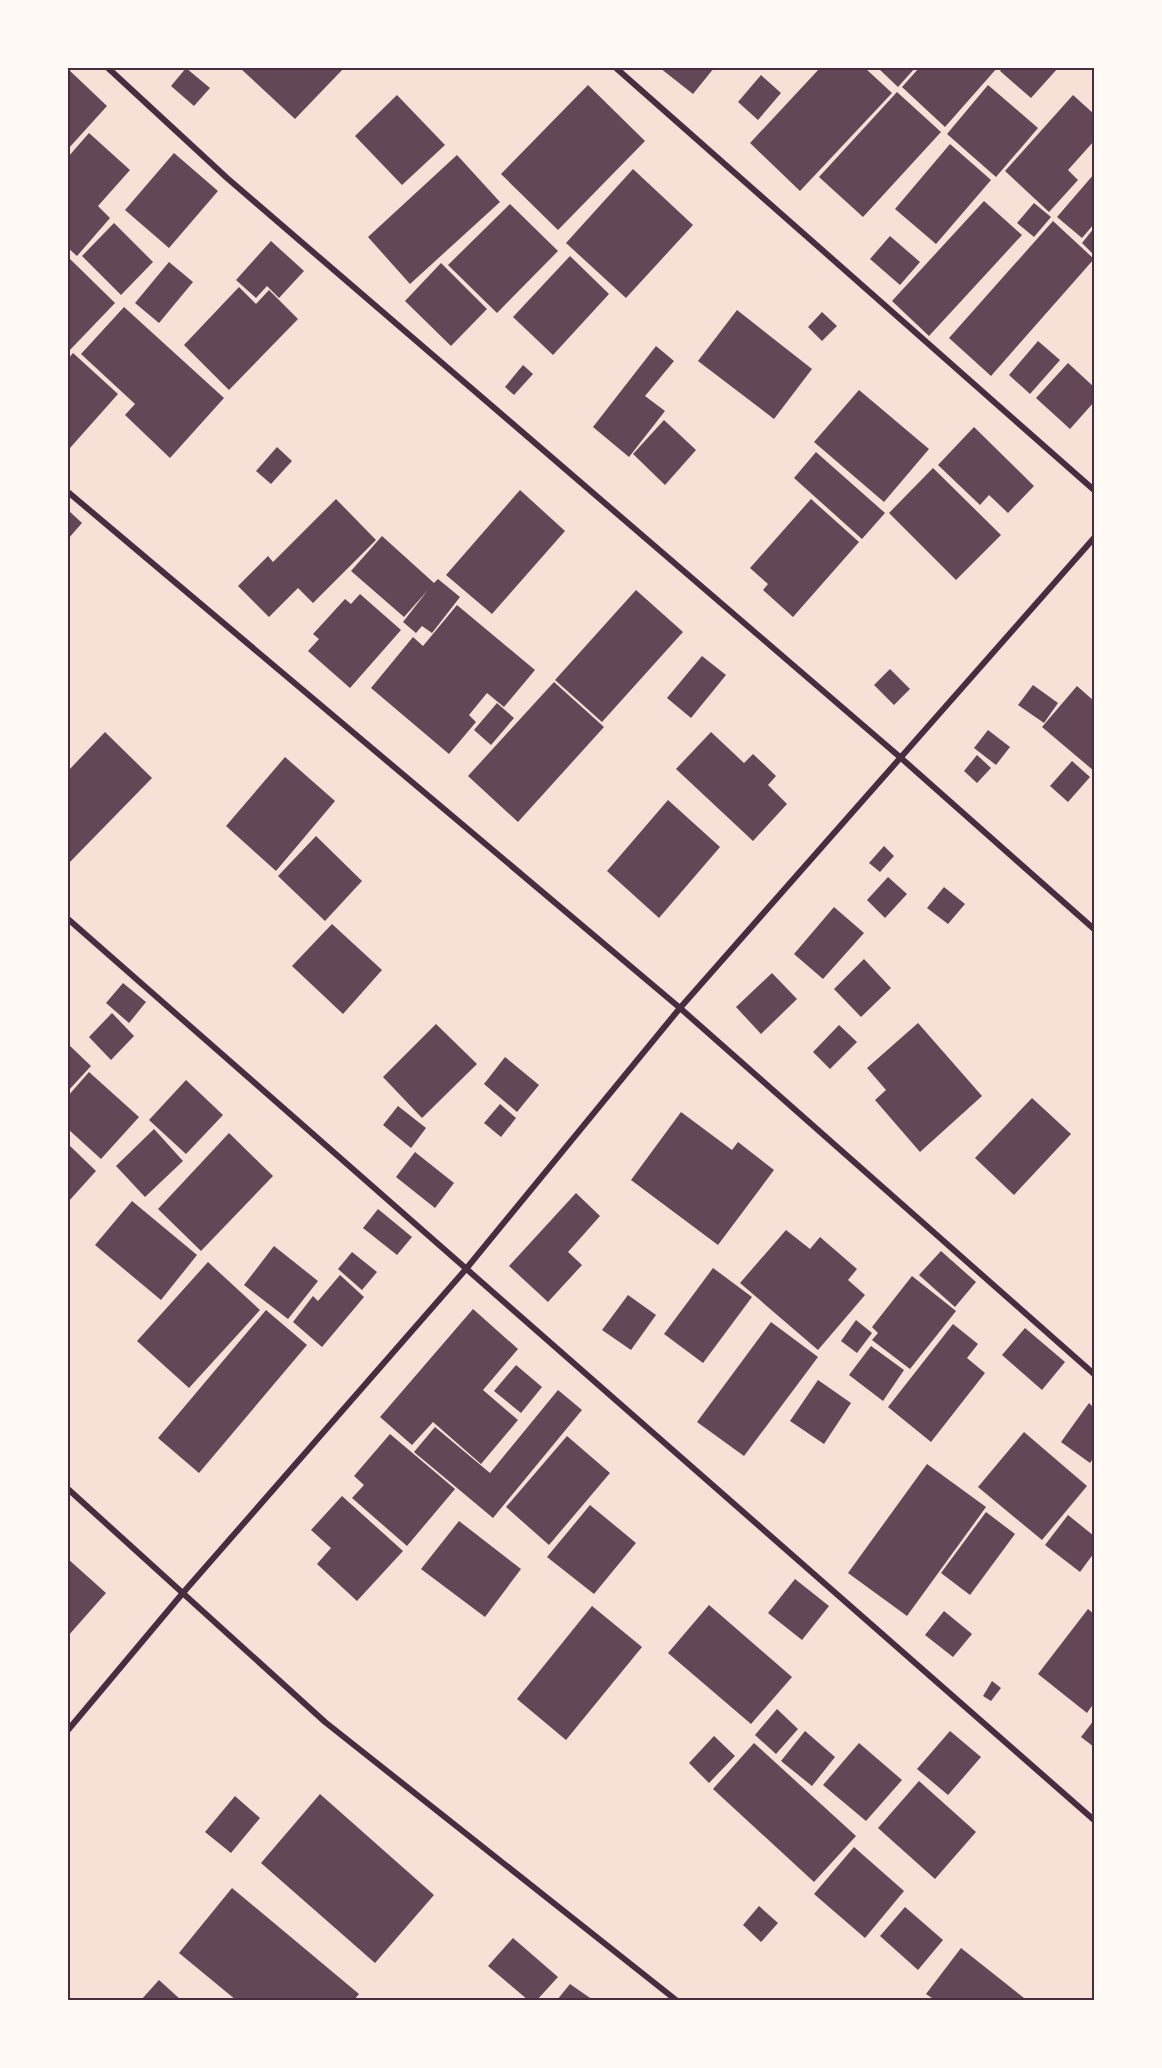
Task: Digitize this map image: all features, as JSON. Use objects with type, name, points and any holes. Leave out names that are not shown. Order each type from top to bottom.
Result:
[{"type":"street","points":[[108,68],[236,186],[901,758],[1095,929]]},
{"type":"street","points":[[616,68],[1095,490]]},
{"type":"street","points":[[68,492],[680,1008],[1095,1374]]},
{"type":"street","points":[[68,1730],[182,1594],[466,1269],[680,1008],[1095,538]]},
{"type":"street","points":[[68,919],[1095,1820]]},
{"type":"street","points":[[68,1489],[325,1722],[676,2001]]},
{"type":"building","points":[[186,68],[210,88],[194,106],[171,86]]},
{"type":"building","points":[[240,68],[344,68],[295,119]]},
{"type":"building","points":[[660,68],[714,68],[693,94]]},
{"type":"building","points":[[820,68],[865,68],[892,93],[800,191],[750,143]]},
{"type":"building","points":[[878,68],[915,68],[898,87]]},
{"type":"building","points":[[919,68],[997,68],[945,127],[902,87]]},
{"type":"building","points":[[1003,68],[1058,68],[1031,98],[1000,71]]},
{"type":"building","points":[[68,69],[107,106],[68,149]]},
{"type":"building","points":[[761,75],[781,93],[758,120],[738,102]]},
{"type":"building","points":[[588,85],[645,141],[558,230],[501,174]]},
{"type":"building","points":[[988,85],[1038,128],[996,177],[947,134]]},
{"type":"building","points":[[897,92],[941,132],[863,217],[819,177]]},
{"type":"building","points":[[397,95],[445,145],[402,185],[355,136]]},
{"type":"building","points":[[1073,95],[1094,114],[1094,141],[1068,170],[1078,180],[1049,212],[1005,171]]},
{"type":"building","points":[[89,133],[130,170],[98,206],[110,218],[77,256],[68,248],[68,157]]},
{"type":"building","points":[[950,144],[991,180],[936,244],[895,209]]},
{"type":"building","points":[[174,153],[218,191],[169,248],[125,210]]},
{"type":"building","points":[[457,155],[500,202],[410,284],[368,237]]},
{"type":"building","points":[[633,169],[693,225],[626,298],[566,243]]},
{"type":"building","points":[[1094,174],[1094,224],[1082,238],[1057,217]]},
{"type":"building","points":[[984,201],[1022,235],[929,336],[892,301]]},
{"type":"building","points":[[1034,203],[1051,217],[1034,237],[1017,223]]},
{"type":"building","points":[[510,204],[558,251],[497,313],[448,265]]},
{"type":"building","points":[[1053,221],[1094,259],[991,376],[949,338]]},
{"type":"building","points":[[114,223],[153,262],[121,295],[82,256]]},
{"type":"building","points":[[1094,228],[1094,255],[1082,243]]},
{"type":"building","points":[[890,236],[920,262],[900,285],[870,259]]},
{"type":"building","points":[[271,241],[304,271],[279,298],[267,286],[256,298],[236,280]]},
{"type":"building","points":[[570,256],[609,294],[553,355],[513,317]]},
{"type":"building","points":[[68,257],[115,303],[68,352]]},
{"type":"building","points":[[169,262],[193,282],[159,323],[135,303]]},
{"type":"building","points":[[441,263],[487,309],[451,346],[405,301]]},
{"type":"building","points":[[239,287],[256,304],[269,290],[298,319],[229,390],[184,345]]},
{"type":"building","points":[[124,307],[224,398],[170,458],[125,415],[135,404],[81,354]]},
{"type":"building","points":[[737,310],[812,369],[774,419],[698,361]]},
{"type":"building","points":[[822,312],[837,326],[822,341],[808,327]]},
{"type":"building","points":[[1038,341],[1060,360],[1030,394],[1009,375]]},
{"type":"building","points":[[656,346],[674,361],[645,396],[665,411],[629,457],[593,427]]},
{"type":"building","points":[[73,353],[118,394],[70,448],[68,445],[68,359]]},
{"type":"building","points":[[1068,363],[1094,387],[1094,402],[1070,429],[1036,398]]},
{"type":"building","points":[[523,365],[533,374],[514,395],[505,387]]},
{"type":"building","points":[[859,390],[929,449],[884,502],[814,442]]},
{"type":"building","points":[[664,420],[696,450],[665,485],[633,454]]},
{"type":"building","points":[[974,427],[1034,486],[1008,513],[989,495],[980,505],[938,465]]},
{"type":"building","points":[[277,447],[292,461],[271,484],[256,471]]},
{"type":"building","points":[[816,452],[885,513],[862,539],[794,478]]},
{"type":"building","points":[[933,468],[1001,535],[956,580],[889,513]]},
{"type":"building","points":[[520,490],[565,531],[492,614],[446,575]]},
{"type":"building","points":[[336,499],[376,540],[313,603],[298,588],[269,617],[238,586],[268,556],[273,562]]},
{"type":"building","points":[[811,499],[859,542],[793,617],[763,590],[768,584],[750,568]]},
{"type":"building","points":[[68,510],[82,523],[68,539]]},
{"type":"building","points":[[382,536],[434,583],[438,579],[460,597],[432,633],[422,626],[416,633],[403,622],[428,590],[404,617],[351,571]]},
{"type":"building","points":[[636,590],[683,632],[602,722],[555,680]]},
{"type":"building","points":[[360,594],[401,630],[350,688],[308,651],[319,639],[313,634],[345,599],[351,604]]},
{"type":"building","points":[[457,605],[535,670],[504,707],[487,693],[469,715],[476,722],[449,754],[371,688],[413,637],[423,646]]},
{"type":"building","points":[[702,656],[726,675],[691,718],[667,698]]},
{"type":"building","points":[[890,669],[910,689],[894,705],[874,685]]},
{"type":"building","points":[[554,682],[604,727],[518,822],[468,776]]},
{"type":"building","points":[[1033,685],[1058,703],[1044,723],[1018,705]]},
{"type":"building","points":[[1077,686],[1094,701],[1094,771],[1042,727]]},
{"type":"building","points":[[497,703],[514,718],[491,745],[474,730]]},
{"type":"building","points":[[988,730],[1010,747],[996,765],[974,748]]},
{"type":"building","points":[[105,732],[152,778],[68,864],[68,771]]},
{"type":"building","points":[[711,732],[744,763],[753,754],[776,776],[768,785],[787,804],[753,841],[676,769]]},
{"type":"building","points":[[977,755],[991,768],[977,783],[964,771]]},
{"type":"building","points":[[285,757],[335,801],[276,871],[226,826]]},
{"type":"building","points":[[1072,761],[1090,777],[1068,802],[1050,786]]},
{"type":"building","points":[[668,800],[720,847],[659,918],[607,871]]},
{"type":"building","points":[[316,836],[362,881],[325,921],[278,876]]},
{"type":"building","points":[[884,846],[894,856],[880,872],[869,863]]},
{"type":"building","points":[[888,877],[907,894],[885,918],[867,900]]},
{"type":"building","points":[[944,887],[965,904],[948,924],[927,908]]},
{"type":"building","points":[[834,907],[864,933],[823,979],[794,954]]},
{"type":"building","points":[[332,924],[382,970],[343,1014],[292,966]]},
{"type":"building","points":[[864,959],[891,988],[861,1017],[834,989]]},
{"type":"building","points":[[772,973],[797,999],[761,1034],[736,1007]]},
{"type":"building","points":[[123,983],[146,1002],[129,1023],[106,1003]]},
{"type":"building","points":[[112,1013],[134,1036],[111,1060],[89,1037]]},
{"type":"building","points":[[918,1023],[982,1096],[920,1152],[875,1100],[886,1090],[867,1068]]},
{"type":"building","points":[[436,1024],[477,1064],[422,1118],[383,1077]]},
{"type":"building","points":[[839,1025],[857,1042],[830,1069],[813,1052]]},
{"type":"building","points":[[68,1044],[91,1066],[68,1091]]},
{"type":"building","points":[[505,1057],[539,1085],[517,1112],[484,1084]]},
{"type":"building","points":[[89,1072],[139,1117],[101,1159],[68,1129],[68,1096]]},
{"type":"building","points":[[186,1080],[223,1115],[186,1154],[149,1120]]},
{"type":"building","points":[[1032,1098],[1071,1134],[1014,1195],[975,1158]]},
{"type":"building","points":[[500,1104],[516,1118],[501,1137],[484,1123]]},
{"type":"building","points":[[398,1106],[426,1128],[411,1148],[383,1125]]},
{"type":"building","points":[[681,1112],[732,1150],[738,1142],[774,1170],[718,1245],[631,1180]]},
{"type":"building","points":[[154,1129],[183,1161],[145,1197],[116,1166]]},
{"type":"building","points":[[229,1133],[273,1176],[201,1251],[158,1209]]},
{"type":"building","points":[[68,1144],[96,1171],[68,1202]]},
{"type":"building","points":[[415,1152],[454,1183],[435,1208],[396,1177]]},
{"type":"building","points":[[576,1193],[600,1216],[568,1252],[582,1265],[548,1302],[509,1266]]},
{"type":"building","points":[[132,1201],[197,1255],[161,1300],[95,1245]]},
{"type":"building","points":[[378,1209],[412,1237],[397,1255],[363,1228]]},
{"type":"building","points":[[786,1230],[810,1249],[820,1237],[857,1269],[848,1280],[865,1295],[818,1350],[740,1283]]},
{"type":"building","points":[[274,1246],[318,1281],[288,1319],[244,1285]]},
{"type":"building","points":[[941,1251],[976,1282],[955,1307],[919,1275]]},
{"type":"building","points":[[352,1252],[377,1272],[362,1290],[338,1269]]},
{"type":"building","points":[[208,1262],[260,1310],[189,1388],[137,1341]]},
{"type":"building","points":[[713,1268],[752,1297],[703,1363],[664,1334]]},
{"type":"building","points":[[340,1275],[364,1297],[322,1347],[293,1322],[313,1296],[318,1301]]},
{"type":"building","points":[[912,1276],[956,1311],[910,1369],[872,1340],[878,1333],[872,1327]]},
{"type":"building","points":[[628,1295],[656,1315],[631,1350],[602,1330]]},
{"type":"building","points":[[473,1309],[518,1349],[483,1390],[518,1420],[481,1464],[433,1422],[412,1445],[380,1417]]},
{"type":"building","points":[[266,1310],[307,1345],[199,1473],[158,1438]]},
{"type":"building","points":[[856,1320],[872,1333],[857,1353],[841,1341]]},
{"type":"building","points":[[771,1322],[818,1357],[744,1456],[697,1422]]},
{"type":"building","points":[[953,1324],[978,1344],[967,1358],[985,1373],[931,1442],[888,1407]]},
{"type":"building","points":[[1025,1328],[1065,1362],[1042,1390],[1002,1355]]},
{"type":"building","points":[[871,1346],[904,1370],[883,1401],[849,1375]]},
{"type":"building","points":[[516,1365],[542,1387],[521,1413],[494,1391]]},
{"type":"building","points":[[818,1380],[851,1403],[824,1444],[790,1421]]},
{"type":"building","points":[[558,1390],[582,1410],[493,1518],[414,1452],[435,1427],[490,1473]]},
{"type":"building","points":[[1089,1403],[1094,1408],[1094,1457],[1090,1463],[1061,1442]]},
{"type":"building","points":[[1024,1432],[1087,1486],[1042,1540],[978,1487]]},
{"type":"building","points":[[390,1434],[455,1489],[407,1546],[352,1498],[364,1485],[354,1476]]},
{"type":"building","points":[[567,1436],[610,1473],[549,1545],[506,1507]]},
{"type":"building","points":[[927,1464],[986,1507],[907,1616],[848,1573]]},
{"type":"building","points":[[342,1496],[403,1551],[357,1601],[317,1564],[331,1548],[311,1530]]},
{"type":"building","points":[[590,1505],[636,1543],[594,1594],[547,1557]]},
{"type":"building","points":[[986,1512],[1015,1534],[970,1595],[941,1573]]},
{"type":"building","points":[[1068,1515],[1094,1536],[1094,1553],[1080,1572],[1045,1545]]},
{"type":"building","points":[[459,1521],[521,1569],[485,1617],[421,1569]]},
{"type":"building","points":[[68,1559],[106,1593],[68,1636]]},
{"type":"building","points":[[795,1579],[829,1606],[802,1640],[768,1613]]},
{"type":"building","points":[[709,1605],[792,1677],[751,1724],[668,1653]]},
{"type":"building","points":[[592,1606],[642,1647],[566,1740],[517,1699]]},
{"type":"building","points":[[1088,1609],[1094,1614],[1094,1703],[1087,1713],[1038,1674]]},
{"type":"building","points":[[944,1611],[972,1634],[953,1657],[925,1635]]},
{"type":"building","points":[[992,1681],[1001,1688],[991,1701],[983,1696]]},
{"type":"building","points":[[777,1709],[798,1729],[776,1754],[755,1735]]},
{"type":"building","points":[[1094,1720],[1094,1747],[1081,1737]]},
{"type":"building","points":[[805,1731],[835,1757],[812,1786],[781,1761]]},
{"type":"building","points":[[950,1731],[981,1757],[948,1795],[917,1769]]},
{"type":"building","points":[[714,1736],[735,1756],[709,1783],[689,1763]]},
{"type":"building","points":[[754,1743],[856,1836],[814,1882],[713,1789]]},
{"type":"building","points":[[859,1743],[902,1780],[866,1821],[823,1785]]},
{"type":"building","points":[[919,1781],[976,1832],[935,1879],[878,1828]]},
{"type":"building","points":[[320,1794],[434,1895],[375,1963],[261,1863]]},
{"type":"building","points":[[235,1796],[260,1818],[231,1853],[205,1832]]},
{"type":"building","points":[[854,1847],[904,1891],[865,1938],[814,1894]]},
{"type":"building","points":[[232,1888],[359,1994],[354,2000],[236,2000],[179,1953]]},
{"type":"building","points":[[759,1906],[778,1923],[761,1942],[743,1925]]},
{"type":"building","points":[[905,1907],[943,1940],[918,1970],[880,1936]]},
{"type":"building","points":[[513,1938],[558,1977],[537,2000],[528,2000],[488,1966]]},
{"type":"building","points":[[961,1948],[1024,1998],[1022,2000],[935,2000],[926,1994]]},
{"type":"building","points":[[159,1980],[181,2000],[141,2000]]},
{"type":"building","points":[[570,1984],[593,2000],[557,2000]]}]
